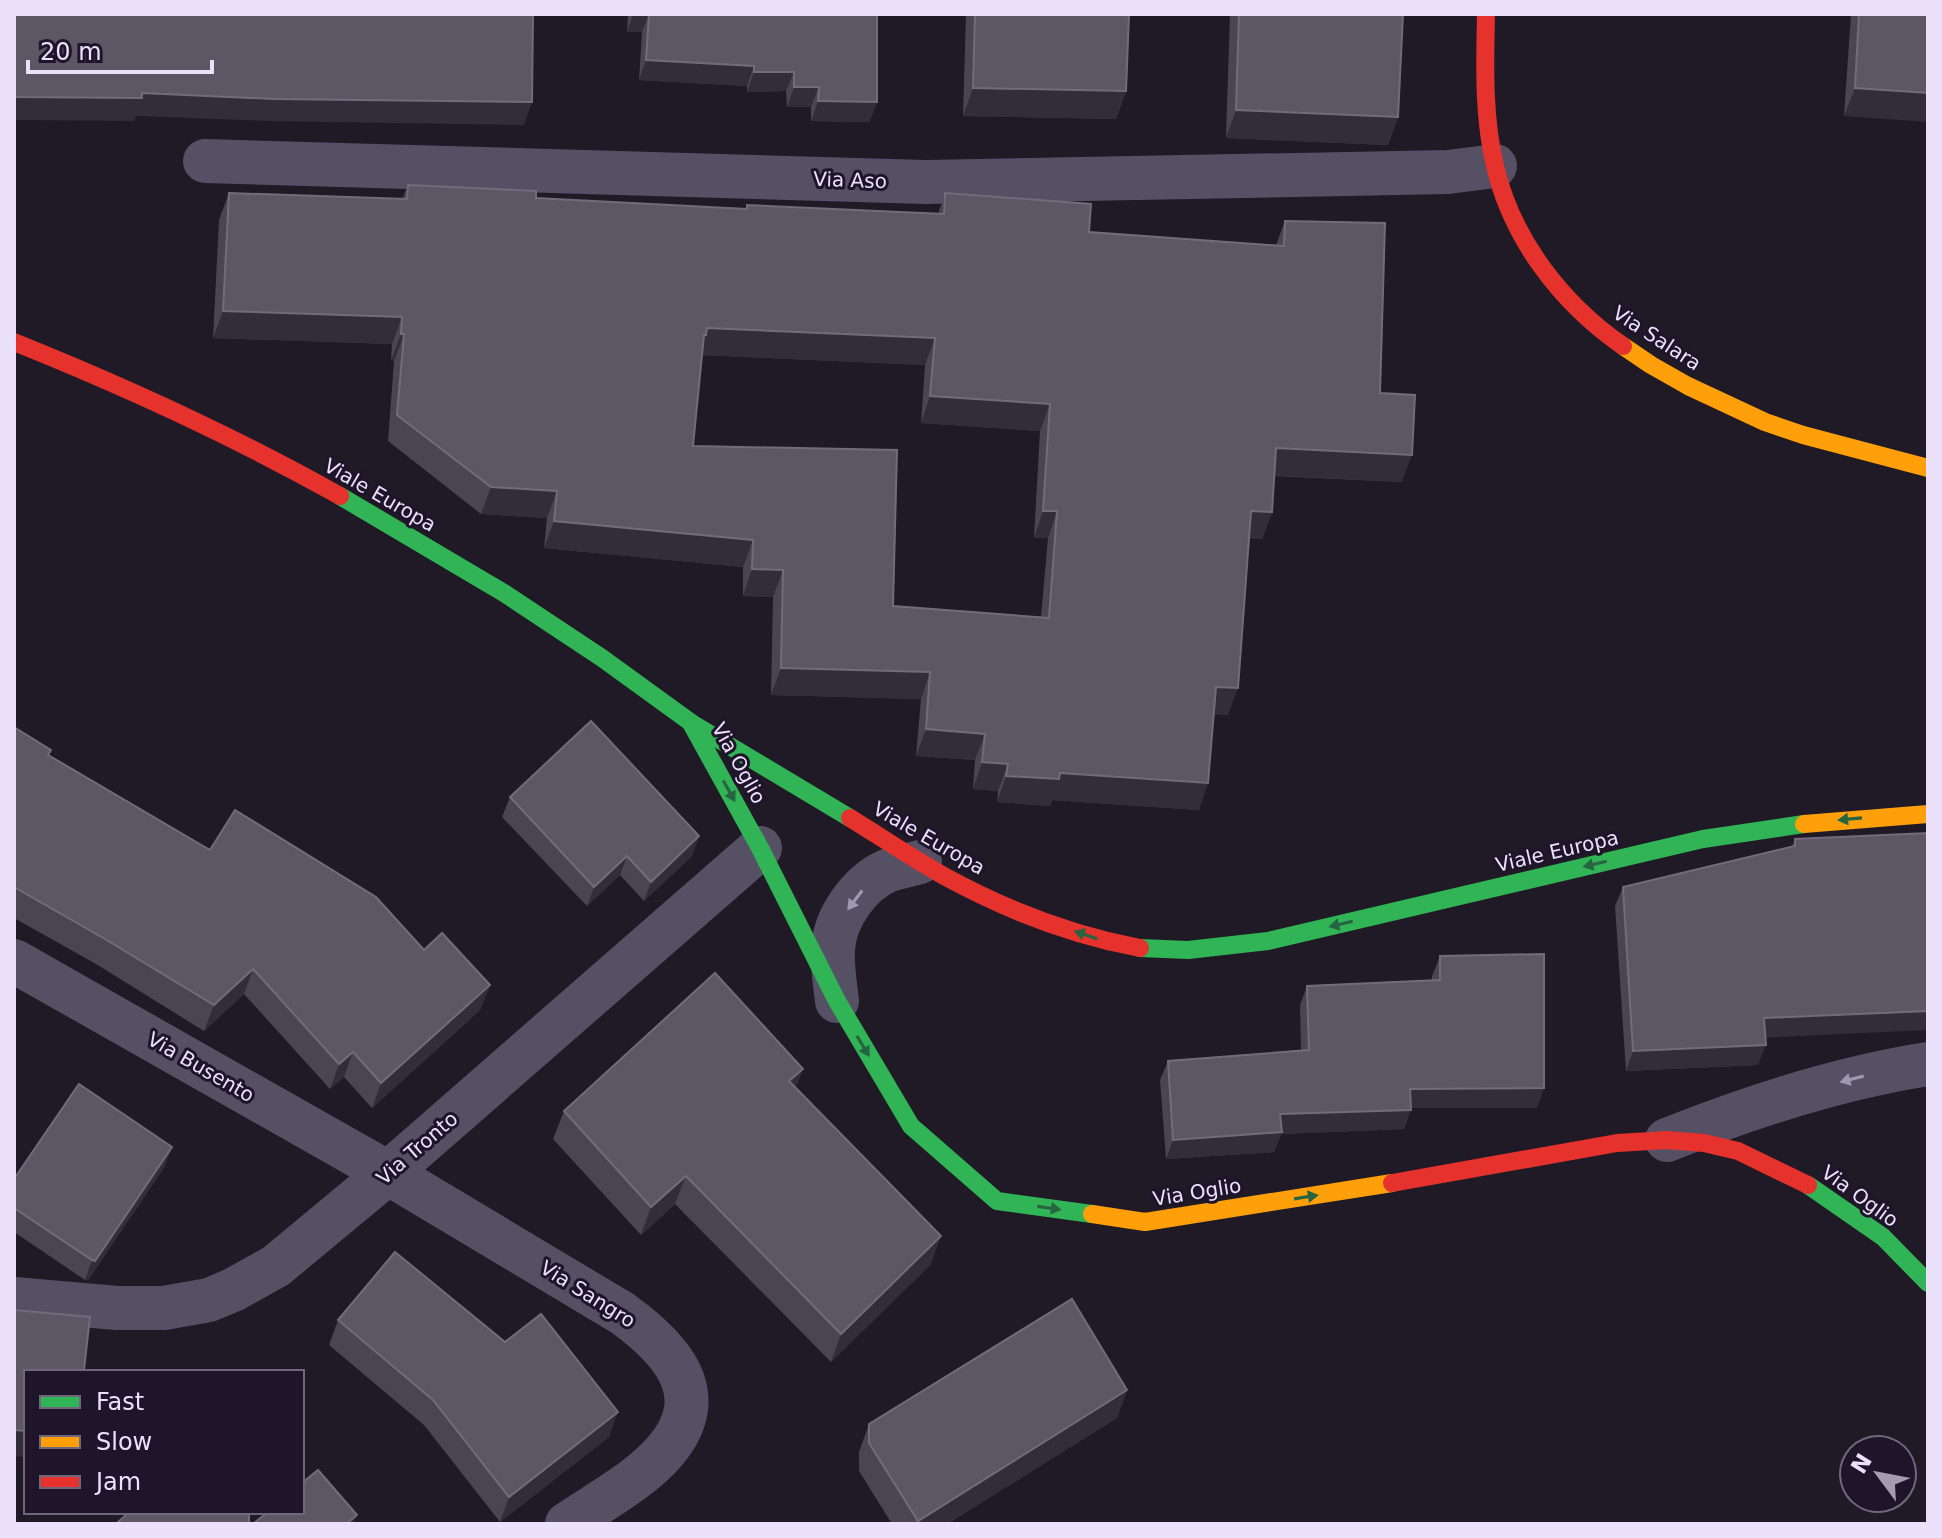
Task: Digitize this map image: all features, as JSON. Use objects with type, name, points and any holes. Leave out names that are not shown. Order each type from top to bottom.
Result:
[{"type":"street","name":"Via Salara","points":[[1486,14],[1485,78],[1495,166],[1510,212],[1525,241],[1568,299],[1598,328],[1629,350],[1710,397],[1767,423],[1832,444],[1928,468]]},
{"type":"street","name":"Via Aso","points":[[205,161],[926,182],[1448,172],[1495,166]]},
{"type":"street","name":"Viale Europa","points":[[14,342],[179,412],[259,451],[454,562],[617,668],[691,723],[920,862],[999,903],[1098,940],[1144,949],[1219,948],[1268,941],[1703,839],[1805,824],[1928,814]]},
{"type":"street","name":"Via Oglio","points":[[691,723],[760,848],[837,1001],[911,1126],[997,1201],[1145,1222],[1367,1188],[1617,1143],[1667,1140],[1704,1143],[1738,1151],[1796,1178],[1883,1237],[1928,1283]]},
{"type":"street","name":"Via Tronto","points":[[14,1299],[142,1310],[164,1308],[209,1300],[276,1266],[388,1173],[760,848]]},
{"type":"street","points":[[837,1001],[833,949],[843,915],[871,881],[888,871],[920,862]]},
{"type":"street","name":"Via Busento","points":[[14,961],[388,1173]]},
{"type":"street","points":[[1667,1140],[1800,1092],[1928,1064]]},
{"type":"street","name":"Via Sangro","points":[[388,1173],[622,1313],[665,1349],[682,1374],[685,1409],[667,1448],[644,1471],[567,1524]]},
{"type":"building","points":[[14,14],[533,14],[532,102],[274,99],[142,93],[142,98],[14,97]]},
{"type":"building","points":[[649,14],[877,14],[877,102],[818,101],[819,87],[794,87],[794,72],[754,72],[754,66],[646,60]]},
{"type":"building","points":[[975,14],[1129,14],[1126,91],[973,88]]},
{"type":"building","points":[[1239,14],[1403,14],[1398,117],[1236,110]]},
{"type":"building","points":[[1859,14],[1928,14],[1928,93],[1855,88]]},
{"type":"building","points":[[408,185],[536,191],[536,198],[747,209],[747,205],[944,214],[945,193],[1091,204],[1089,232],[1284,246],[1285,221],[1385,223],[1380,393],[1415,395],[1412,455],[1276,448],[1272,512],[1251,511],[1238,688],[1216,687],[1208,783],[1060,773],[1059,779],[1006,776],[1008,764],[982,762],[985,734],[926,729],[930,672],[781,668],[783,570],[752,569],[753,540],[554,521],[557,491],[491,487],[397,415],[404,334],[401,334],[402,317],[223,311],[229,193],[407,199]],"holes":[[[707,328],[935,338],[930,396],[1050,404],[1043,511],[1057,511],[1049,618],[893,606],[897,450],[693,446]]]},
{"type":"building","points":[[591,721],[699,836],[651,882],[627,856],[594,887],[510,797]]},
{"type":"building","points":[[14,727],[51,750],[48,755],[210,850],[235,810],[376,897],[424,950],[442,933],[490,985],[381,1083],[353,1052],[339,1064],[253,969],[214,1005],[14,887]]},
{"type":"building","points":[[1928,833],[1928,1011],[1764,1018],[1766,1045],[1633,1051],[1623,887],[1795,846],[1795,839]]},
{"type":"building","points":[[1544,954],[1544,1088],[1410,1089],[1411,1110],[1280,1114],[1282,1132],[1173,1140],[1168,1061],[1309,1050],[1307,986],[1440,980],[1440,956]]},
{"type":"building","points":[[715,973],[803,1069],[789,1081],[941,1236],[841,1334],[686,1176],[651,1207],[564,1111]]},
{"type":"building","points":[[79,1084],[172,1147],[95,1261],[14,1208],[14,1179]]},
{"type":"building","points":[[395,1252],[505,1342],[541,1314],[618,1412],[509,1497],[433,1400],[338,1320]]},
{"type":"building","points":[[1072,1299],[1127,1390],[918,1521],[869,1443],[869,1424]]},
{"type":"building","points":[[14,1310],[90,1317],[84,1370],[24,1370],[24,1431],[14,1430]]},
{"type":"building","points":[[318,1470],[357,1515],[346,1524],[254,1523],[265,1514],[304,1514],[304,1481]]},
{"type":"building","points":[[127,1514],[249,1514],[249,1524],[116,1524]]},
{"type":"traffic: fast","points":[[340,496],[504,593],[602,658],[693,724],[850,818]]},
{"type":"traffic: fast","points":[[692,725],[760,848],[837,1001],[911,1126],[997,1201],[1092,1214]]},
{"type":"traffic: fast","points":[[1140,948],[1188,950],[1268,941],[1703,839],[1804,824]]},
{"type":"traffic: fast","points":[[1808,1185],[1883,1237],[1928,1283]]},
{"type":"traffic: slow","points":[[1623,346],[1688,386],[1765,422],[1928,468]]},
{"type":"traffic: slow","points":[[1804,824],[1928,814]]},
{"type":"traffic: slow","points":[[1092,1214],[1145,1222],[1392,1183]]},
{"type":"traffic: jam","points":[[1486,14],[1488,128],[1495,166],[1513,219],[1542,267],[1560,289],[1579,310],[1623,346]]},
{"type":"traffic: jam","points":[[14,342],[180,414],[340,496]]},
{"type":"traffic: jam","points":[[850,818],[932,869],[991,900],[1039,920],[1140,948]]},
{"type":"traffic: jam","points":[[1392,1183],[1617,1143],[1667,1140],[1704,1143],[1738,1151],[1808,1185]]}]
